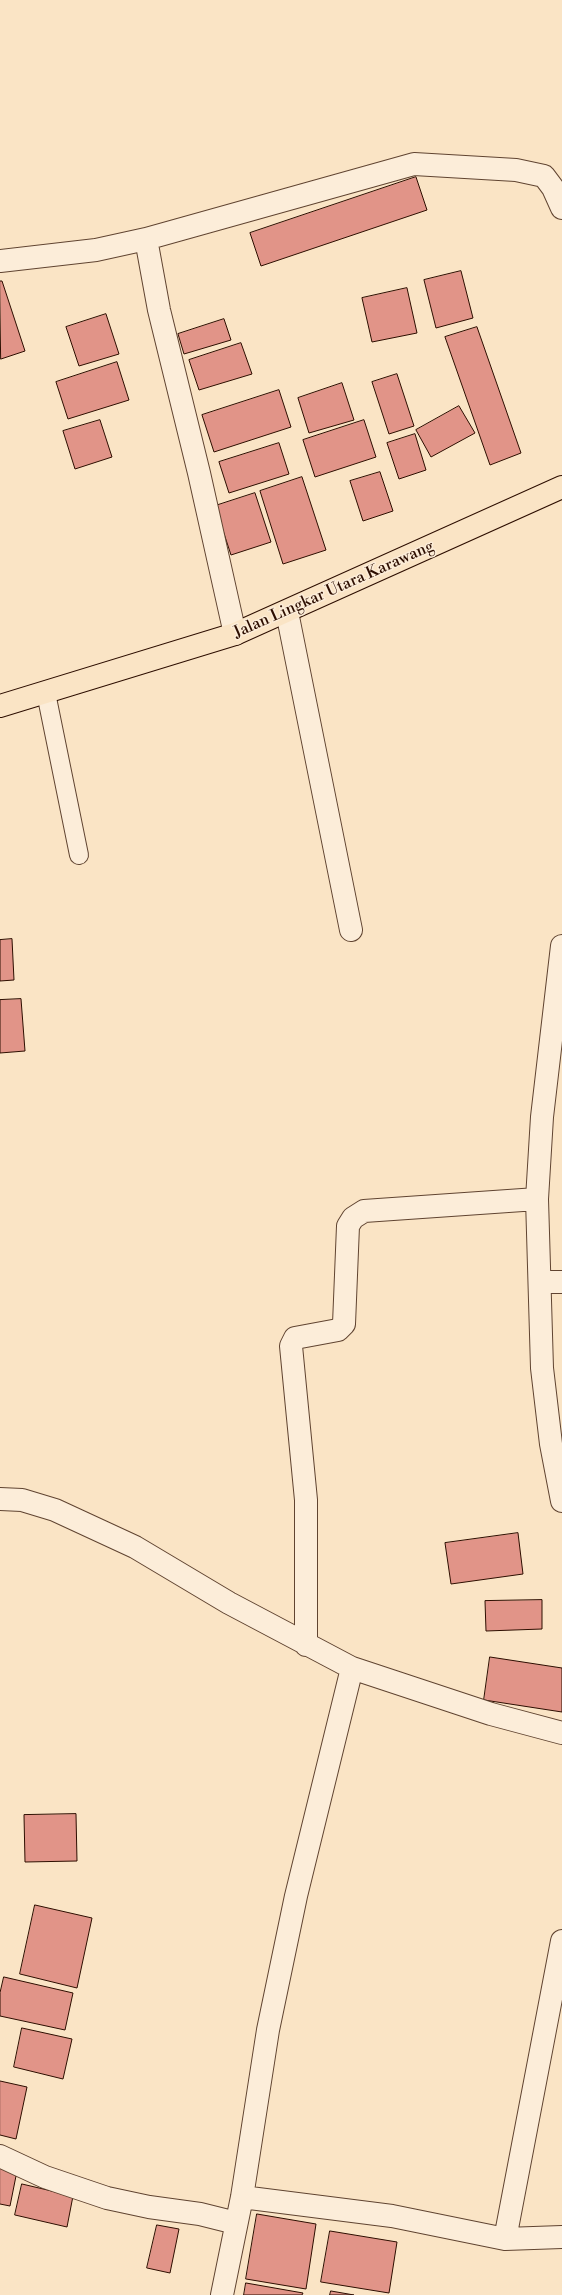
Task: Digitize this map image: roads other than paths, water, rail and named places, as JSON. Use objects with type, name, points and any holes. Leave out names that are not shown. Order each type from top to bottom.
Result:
[{"type":"main road","name":"Jalan Lingkar Utara Karawang","points":[[0,706],[100,677],[234,634],[287,612],[562,488]]},
{"type":"street","points":[[0,261],[96,250],[146,239],[414,164],[454,168],[516,170],[544,176],[553,188],[562,208]]},
{"type":"street","points":[[146,239],[159,310],[199,473],[234,634]]},
{"type":"street","points":[[287,612],[351,930]]},
{"type":"street","points":[[562,946],[542,1118],[537,1199],[551,1282],[542,1368],[551,1444],[562,1501]]},
{"type":"street","points":[[306,1645],[306,1500],[291,1346],[295,1338],[338,1330],[344,1324],[348,1226],[354,1218],[364,1211],[537,1199]]},
{"type":"street","points":[[0,1499],[22,1500],[55,1510],[135,1547],[229,1603],[352,1668],[491,1714],[562,1733]]},
{"type":"street","points":[[222,2295],[242,2197],[268,2030],[300,1881],[352,1668]]},
{"type":"street","points":[[505,2239],[562,1941]]},
{"type":"street","points":[[0,2156],[45,2177],[107,2198],[149,2207],[200,2214],[236,2223]]},
{"type":"street","points":[[242,2197],[392,2216],[505,2239],[562,2237]]},
{"type":"lane","points":[[46,693],[79,855]]}]
